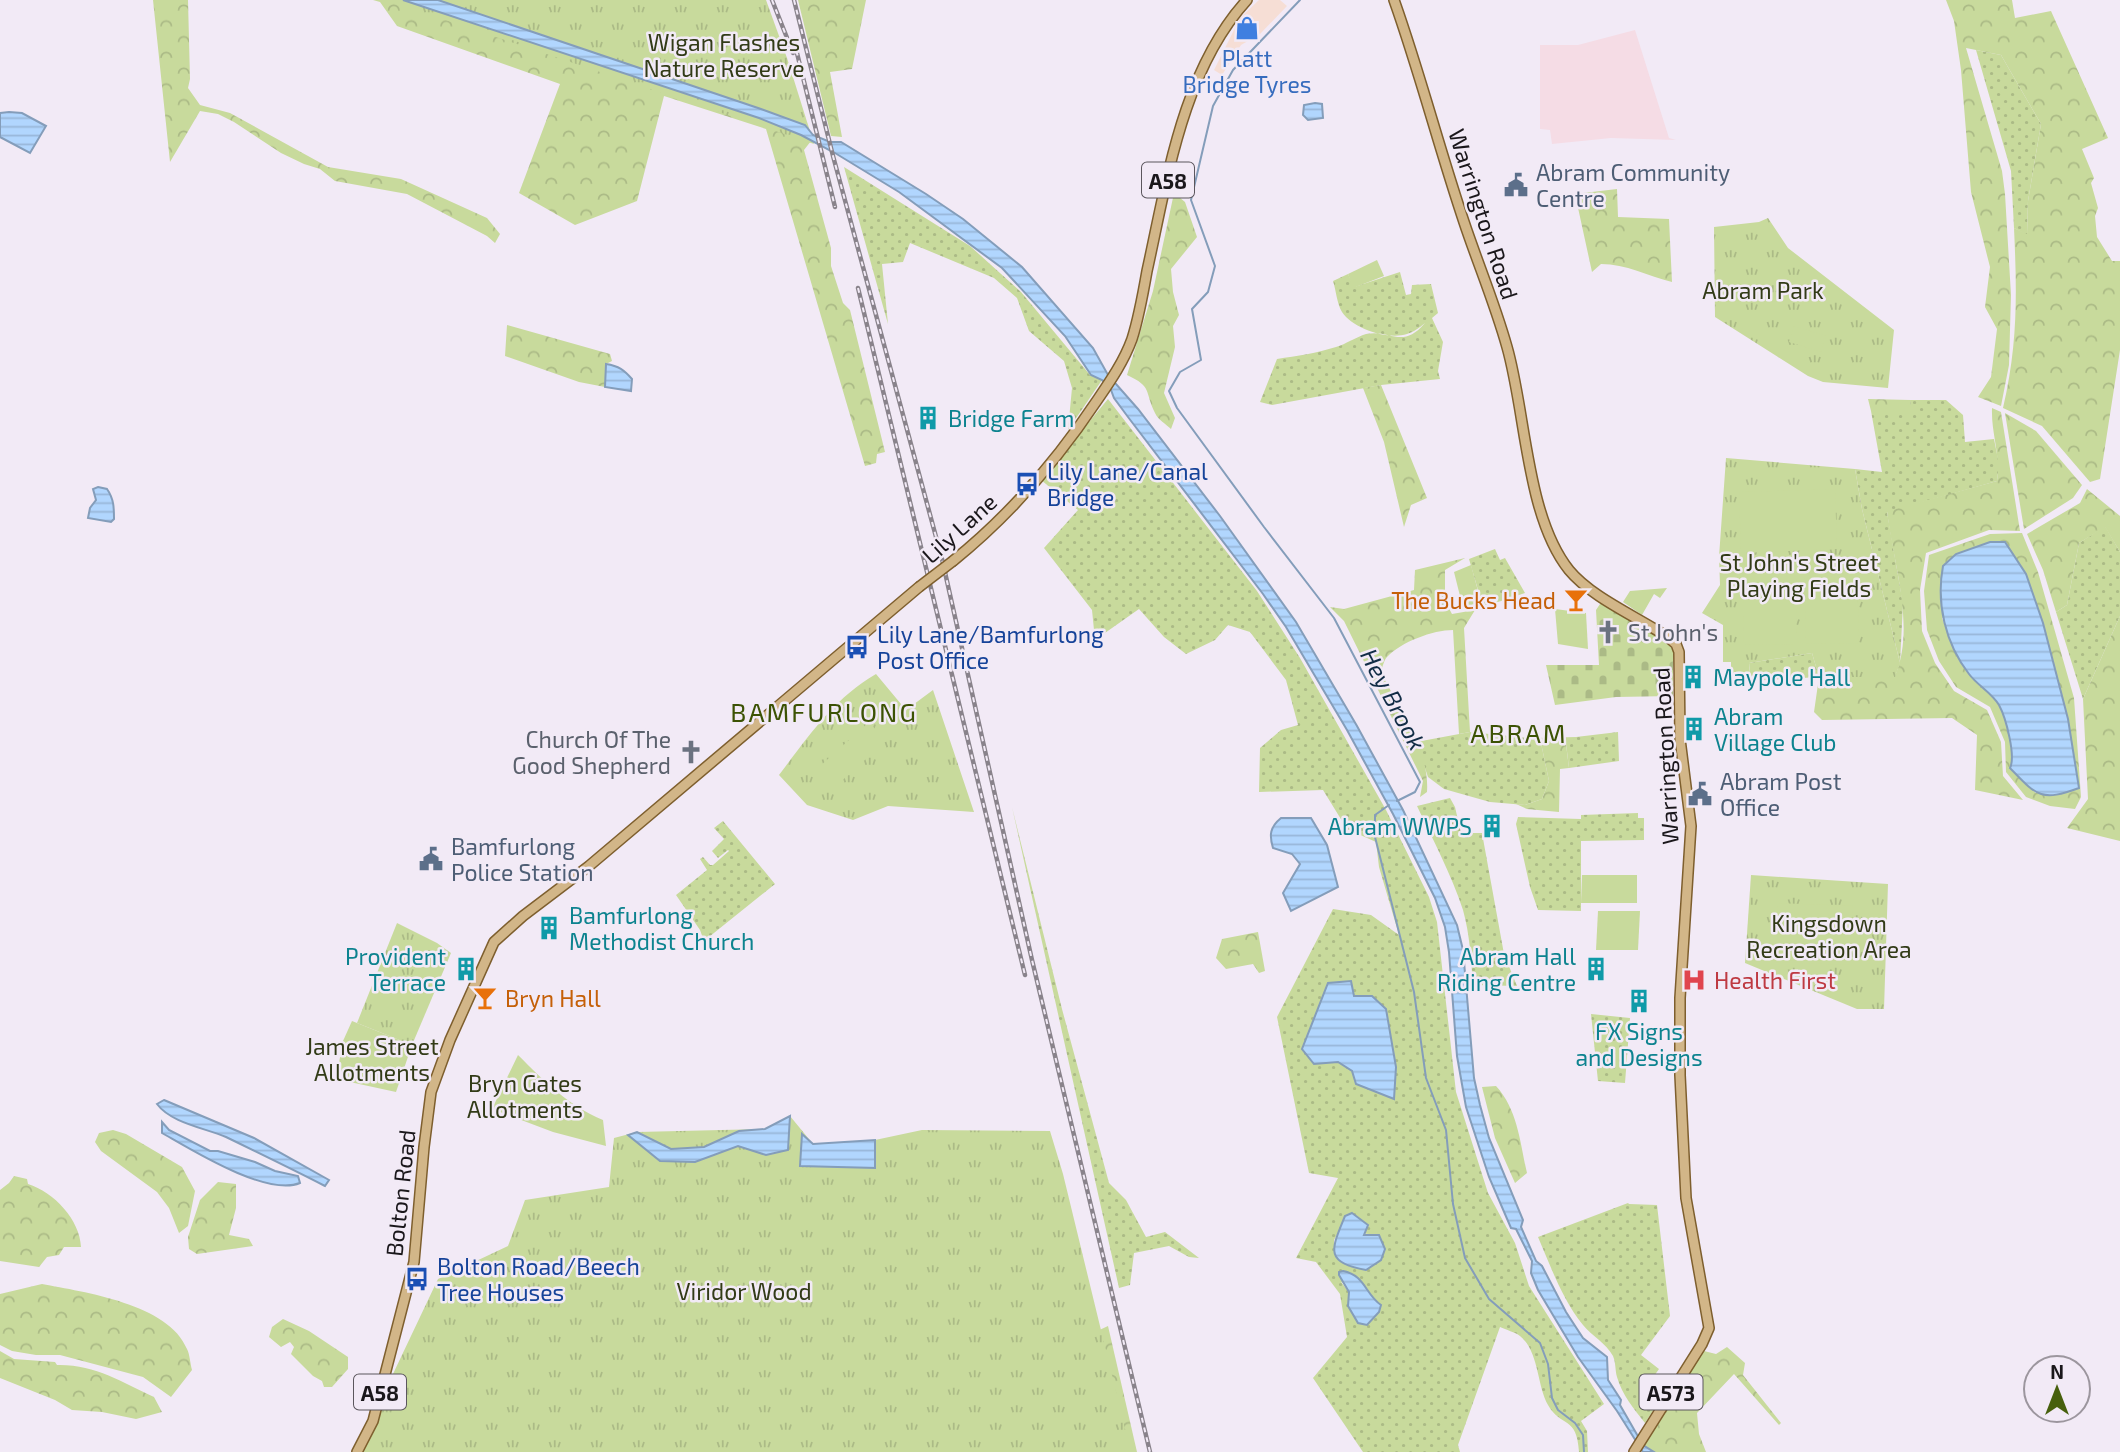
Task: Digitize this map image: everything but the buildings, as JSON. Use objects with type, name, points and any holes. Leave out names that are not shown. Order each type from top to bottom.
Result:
[{"type":"main road","name":"Lily Lane","points":[[494,942],[523,916],[589,866],[953,561],[997,522],[1079,426],[1116,371],[1135,329],[1186,108],[1226,26],[1247,0]]},
{"type":"main road","name":"Warrington Road","points":[[1394,0],[1420,73],[1464,224],[1507,347],[1537,499],[1555,546],[1568,569],[1583,583],[1669,638],[1676,644],[1679,652],[1680,738],[1691,826],[1680,998],[1683,1149],[1689,1225],[1709,1328],[1702,1344],[1637,1446]]},
{"type":"main road","name":"Bolton Road","points":[[357,1452],[373,1421],[414,1262],[431,1092],[450,1040],[494,942]]},
{"type":"shaded area","points":[[1259,0],[1280,0],[1287,6],[1260,34],[1241,45],[1222,75],[1214,70],[1240,18]]},
{"type":"shaded area","points":[[1635,30],[1669,138],[1676,140],[1611,138],[1552,144],[1550,130],[1540,129],[1540,45],[1578,45]]},
{"type":"green space","points":[[153,0],[188,0],[188,88],[200,105],[230,113],[328,167],[401,179],[487,218],[500,234],[495,243],[487,236],[407,194],[335,181],[320,169],[281,153],[218,114],[200,111],[170,162]]},
{"type":"green space","points":[[373,0],[403,0],[811,141],[804,150],[831,248],[831,266],[843,303],[850,310],[885,452],[877,454],[876,463],[865,466],[766,129],[664,96],[637,201],[575,225],[519,193],[560,84],[397,26],[380,2]]},
{"type":"green space","name":"Wigan Flashes Nature Reserve","points":[[386,0],[766,0],[814,144]]},
{"type":"green space","points":[[798,0],[866,0],[852,69],[830,72],[842,137],[831,136]]},
{"type":"green space","points":[[1946,0],[2012,0],[2015,18],[2051,11],[2108,138],[2082,149],[2094,178],[2091,183],[2098,208],[2095,216],[2097,237],[2112,261],[2120,261],[2120,350],[2100,479],[2090,482],[2042,426],[2003,408],[2008,385],[2015,318],[2014,228],[2027,234],[2028,201],[2041,124],[2001,55],[1966,48],[2002,171],[2011,295],[2009,365],[2001,406],[1978,397],[1991,377],[1997,329],[1985,307],[1990,267],[1971,192],[1961,70],[1954,21]]},
{"type":"green space","points":[[1976,50],[2001,55],[2041,124],[2028,201],[2027,235],[2014,228],[2011,171]]},
{"type":"green space","points":[[844,167],[970,246],[1021,292],[1090,375],[1102,380],[1068,430],[1072,388],[1064,361],[1029,331],[1017,298],[994,278],[910,243],[903,262],[882,264],[888,324]]},
{"type":"green space","points":[[1617,189],[1618,217],[1669,219],[1672,282],[1610,265],[1601,264],[1592,272],[1575,194]]},
{"type":"green space","points":[[1174,193],[1185,202],[1197,237],[1171,269],[1179,315],[1173,326],[1175,347],[1164,393],[1175,418],[1171,429],[1156,415],[1144,386],[1127,375],[1153,291]]},
{"type":"green space","name":"Abram Park","points":[[1768,218],[1788,248],[1894,330],[1888,388],[1823,382],[1808,376],[1715,317],[1714,227],[1759,222]]},
{"type":"green space","points":[[1377,260],[1384,276],[1353,288],[1348,274]]},
{"type":"green space","points":[[1400,272],[1406,295],[1411,294],[1412,285],[1431,284],[1438,313],[1432,318],[1443,342],[1438,371],[1440,379],[1381,385],[1272,405],[1260,402],[1277,359],[1340,346],[1366,334],[1379,334],[1362,328],[1347,318],[1340,309],[1333,281],[1348,274],[1354,287]],"holes":[[[1425,323],[1410,335],[1389,335],[1407,334]]]},
{"type":"green space","points":[[507,325],[610,354],[612,361],[606,364],[605,387],[579,382],[505,356]]},
{"type":"green space","points":[[1794,326],[1826,336],[1821,352],[1789,342]]},
{"type":"green space","points":[[1381,385],[1427,498],[1411,505],[1404,527],[1384,442],[1363,388]]},
{"type":"green space","points":[[1108,399],[1257,591],[1300,658],[1386,810],[1429,897],[1437,922],[1456,1092],[1488,1193],[1515,1243],[1529,1286],[1604,1404],[1581,1421],[1587,1431],[1588,1452],[1579,1452],[1578,1440],[1572,1427],[1548,1405],[1526,1342],[1500,1327],[1458,1445],[1460,1452],[1363,1452],[1313,1378],[1347,1337],[1340,1294],[1316,1262],[1296,1258],[1338,1178],[1309,1173],[1277,1017],[1333,909],[1371,915],[1399,935],[1379,867],[1376,842],[1347,829],[1323,790],[1259,792],[1260,748],[1281,730],[1298,725],[1286,680],[1250,632],[1228,625],[1215,640],[1186,654],[1164,637],[1139,609],[1095,640],[1092,610],[1044,548],[1078,510],[1041,480]],"holes":[[[1338,1062],[1396,1067],[1394,1098],[1356,1084],[1352,1071]],[[1339,1231],[1379,1235],[1385,1249],[1381,1260],[1335,1255],[1334,1240]],[[1341,1282],[1364,1292],[1376,1305],[1379,1312],[1367,1325],[1358,1322],[1349,1306],[1349,1292]]]},
{"type":"green space","points":[[1868,399],[1911,400],[1910,411],[1871,411]]},
{"type":"green space","points":[[1911,400],[1946,400],[1963,415],[1965,442],[1994,439],[1999,464],[1997,481],[1887,512],[1903,604],[1900,663],[1862,509],[1855,469],[1882,472],[1871,411],[1909,411]]},
{"type":"green space","points":[[1992,408],[2001,412],[2020,531],[1989,530],[1926,553],[1920,590],[1922,631],[1935,663],[1954,691],[1987,710],[2001,742],[2003,776],[2023,800],[1975,790],[1977,735],[1952,718],[1822,720],[1814,712],[1819,677],[1895,676],[1901,657],[1903,616],[1887,511],[1997,481],[1998,462]]},
{"type":"green space","points":[[2005,413],[2036,431],[2082,485],[2073,498],[2024,529]]},
{"type":"green space","name":"St John's Street Playing Fields","points":[[1726,458],[1855,469],[1862,509],[1900,663],[1895,677],[1819,677],[1812,653],[1749,663],[1750,674],[1731,673],[1731,662],[1723,662],[1723,625],[1702,613],[1720,585],[1719,557]]},
{"type":"green space","points":[[1835,489],[1837,549],[1741,553],[1739,492]]},
{"type":"green space","points":[[2087,489],[2120,516],[2120,552],[2105,527],[2079,543],[2067,605],[2056,612],[2043,570],[2027,534],[2080,503]]},
{"type":"green space","points":[[2105,526],[2120,552],[2120,616],[2083,699],[2056,612],[2067,605],[2079,543]]},
{"type":"green space","points":[[2022,533],[2038,572],[2074,698],[2081,797],[2075,809],[2050,806],[2026,797],[2006,772],[2005,742],[1990,707],[1956,687],[1939,661],[1927,630],[1924,591],[1929,555],[1990,534]],"holes":[[[2026,574],[2057,680],[2079,788],[2036,793],[2010,768],[2011,746],[2002,711],[1996,700],[1964,667],[1942,618]]]},
{"type":"green space","points":[[1495,549],[1500,560],[1505,558],[1525,593],[1483,607],[1469,559]]},
{"type":"green space","points":[[1465,558],[1445,570],[1445,601],[1452,614],[1475,610],[1464,628],[1470,732],[1459,734],[1453,630],[1427,635],[1400,646],[1386,658],[1381,672],[1412,730],[1423,761],[1427,792],[1420,797],[1423,781],[1344,621],[1330,607],[1344,609],[1414,590],[1415,570]]},
{"type":"green space","points":[[1857,564],[1859,643],[1806,644],[1804,565]]},
{"type":"green space","points":[[1471,565],[1481,602],[1463,608],[1454,572]]},
{"type":"green space","points":[[1744,565],[1797,566],[1796,645],[1743,644]]},
{"type":"green space","points":[[1667,588],[1660,598],[1654,594],[1642,615],[1623,602],[1630,591]]},
{"type":"green space","points":[[1602,601],[1665,640],[1673,650],[1673,696],[1616,697],[1555,705],[1546,665],[1599,665],[1596,610]]},
{"type":"green space","points":[[1555,609],[1586,613],[1588,649],[1558,644]]},
{"type":"green space","points":[[2120,616],[2120,841],[2067,828],[2088,799],[2083,699]]},
{"type":"green space","points":[[1812,653],[1819,677],[1751,681],[1749,663]]},
{"type":"green space","points":[[876,674],[906,710],[933,690],[974,812],[888,806],[853,820],[807,805],[779,775],[834,706]]},
{"type":"green space","points":[[869,722],[886,741],[836,786],[819,767]]},
{"type":"green space","points":[[1470,732],[1529,738],[1541,743],[1549,781],[1542,799],[1525,805],[1490,802],[1444,789],[1428,777],[1416,742]]},
{"type":"green space","points":[[1618,732],[1619,761],[1569,768],[1566,743],[1576,737]]},
{"type":"green space","points":[[1577,737],[1566,744],[1569,768],[1560,769],[1559,812],[1527,809],[1516,804],[1525,805],[1542,799],[1549,781],[1541,743],[1529,738]]},
{"type":"green space","points":[[1450,798],[1461,833],[1482,833],[1504,954],[1517,986],[1473,985],[1469,938],[1463,910],[1417,806]]},
{"type":"green space","points":[[1012,807],[1109,1183],[1126,1200],[1146,1237],[1165,1232],[1199,1258],[1189,1257],[1169,1246],[1134,1253],[1130,1285],[1119,1288]]},
{"type":"green space","points":[[1638,813],[1638,818],[1644,818],[1644,840],[1581,841],[1581,911],[1538,910],[1516,824],[1518,817],[1581,819],[1581,815]]},
{"type":"green space","points":[[723,821],[775,884],[704,941],[700,930],[676,895],[707,870],[700,859],[703,857],[713,865],[729,851],[718,858],[712,851],[724,839],[714,828]]},
{"type":"green space","points":[[1582,875],[1637,875],[1637,903],[1581,903]]},
{"type":"green space","name":"Kingsdown Recreation Area","points":[[1751,875],[1888,884],[1884,1009],[1857,1009],[1745,963]]},
{"type":"green space","points":[[1778,903],[1853,906],[1850,965],[1775,962]]},
{"type":"green space","points":[[1598,911],[1640,911],[1638,950],[1596,950]]},
{"type":"green space","points":[[397,923],[451,953],[412,1045],[357,1023]]},
{"type":"green space","points":[[1258,932],[1265,971],[1259,973],[1253,964],[1226,969],[1216,958],[1222,939]]},
{"type":"green space","points":[[1591,1014],[1630,1018],[1625,1083],[1598,1081]]},
{"type":"green space","name":"James Street Allotments","points":[[352,1021],[412,1045],[396,1092],[336,1079],[343,1041]]},
{"type":"green space","name":"Bryn Gates Allotments","points":[[518,1055],[568,1100],[603,1120],[606,1146],[553,1132],[492,1109]]},
{"type":"green space","points":[[1496,1086],[1514,1116],[1527,1173],[1515,1183],[1495,1138],[1482,1087]]},
{"type":"green space","name":"Viridor Wood","points":[[790,1116],[813,1144],[875,1140],[922,1130],[1050,1131],[1063,1174],[1127,1437],[1128,1452],[356,1452],[438,1279],[508,1246],[525,1200],[609,1187],[614,1138],[637,1132],[765,1129]]},
{"type":"green space","points":[[113,1130],[126,1134],[182,1167],[195,1191],[188,1226],[179,1233],[169,1208],[157,1192],[101,1151],[95,1142],[99,1133]]},
{"type":"green space","points":[[14,1176],[27,1179],[28,1184],[47,1193],[64,1208],[76,1227],[81,1247],[64,1247],[59,1255],[47,1257],[39,1267],[0,1261],[0,1190]]},
{"type":"green space","points":[[218,1182],[236,1184],[236,1208],[229,1235],[249,1239],[253,1246],[197,1254],[189,1249],[188,1237],[200,1200]]},
{"type":"green space","points":[[1628,1203],[1657,1205],[1670,1316],[1641,1355],[1659,1369],[1645,1389],[1661,1398],[1645,1423],[1622,1390],[1610,1351],[1583,1325],[1569,1304],[1538,1237]]},
{"type":"green space","points":[[42,1284],[102,1296],[163,1321],[177,1334],[187,1349],[192,1370],[171,1397],[143,1377],[60,1355],[12,1351],[0,1345],[0,1294]]},
{"type":"green space","points":[[283,1319],[309,1331],[348,1357],[348,1369],[332,1387],[324,1387],[322,1381],[313,1376],[291,1354],[294,1347],[290,1342],[281,1347],[269,1337],[272,1327]]},
{"type":"green space","points":[[1108,1326],[1137,1452],[1103,1452],[1080,1339]]},
{"type":"green space","points":[[1727,1347],[1745,1363],[1743,1375],[1781,1423],[1779,1425],[1734,1374],[1697,1413],[1699,1434],[1706,1452],[1654,1452],[1643,1445],[1704,1351],[1716,1354]]},
{"type":"green space","points":[[0,1351],[14,1359],[55,1362],[57,1365],[83,1367],[107,1375],[154,1397],[162,1412],[136,1419],[102,1412],[72,1410],[55,1400],[0,1378]]},
{"type":"water","points":[[403,0],[438,0],[761,109],[805,125],[813,135],[830,142],[841,142],[963,219],[1022,267],[1093,348],[1108,375],[1138,409],[1220,516],[1296,622],[1403,810],[1457,925],[1463,950],[1474,1078],[1489,1138],[1523,1220],[1521,1227],[1536,1261],[1542,1266],[1583,1338],[1607,1357],[1608,1380],[1621,1400],[1620,1405],[1643,1445],[1654,1452],[1643,1452],[1578,1357],[1538,1290],[1531,1273],[1532,1261],[1516,1229],[1511,1228],[1489,1177],[1466,1107],[1457,1056],[1445,927],[1435,898],[1393,814],[1286,627],[1128,417],[1111,390],[1102,380],[1091,375],[1065,336],[1002,268],[899,192],[801,135],[759,118]]},
{"type":"water","points":[[1322,104],[1323,118],[1308,120],[1303,115],[1304,105]]},
{"type":"water","points":[[0,113],[22,113],[46,126],[30,153],[0,137]]},
{"type":"water","points":[[606,364],[618,367],[632,379],[631,391],[605,387]]},
{"type":"water","points":[[93,489],[107,489],[111,496],[114,519],[111,522],[88,518],[90,508],[96,500]]},
{"type":"water","points":[[1990,542],[2005,542],[2026,574],[2043,623],[2068,719],[2079,788],[2056,795],[2040,794],[2010,768],[2012,755],[2009,737],[1999,705],[1969,674],[1948,636],[1941,594],[1943,566],[1956,554]]},
{"type":"water","points":[[1281,818],[1311,818],[1327,845],[1338,887],[1291,911],[1283,893],[1300,864],[1292,854],[1273,848],[1271,832]]},
{"type":"water","points":[[1351,981],[1354,996],[1372,996],[1386,1009],[1396,1067],[1394,1099],[1356,1084],[1352,1071],[1338,1062],[1314,1064],[1302,1049],[1328,983]]},
{"type":"water","points":[[164,1100],[254,1138],[329,1180],[325,1186],[226,1137],[179,1120],[163,1111],[157,1104]]},
{"type":"water","points":[[790,1116],[788,1150],[766,1155],[738,1146],[695,1162],[660,1161],[628,1135],[637,1132],[671,1149],[704,1147],[739,1131],[765,1129]]},
{"type":"water","points":[[162,1122],[169,1130],[210,1151],[218,1151],[298,1176],[300,1183],[286,1186],[269,1183],[230,1170],[162,1133]]},
{"type":"water","points":[[802,1134],[813,1144],[875,1140],[875,1168],[800,1166]]},
{"type":"water","points":[[1352,1213],[1368,1225],[1364,1235],[1379,1235],[1385,1249],[1381,1260],[1366,1270],[1343,1263],[1334,1252],[1345,1216]]},
{"type":"water","points":[[1339,1272],[1356,1276],[1381,1305],[1379,1312],[1367,1325],[1358,1323],[1348,1306],[1349,1292],[1339,1275]]},
{"type":"waterway","name":"Hey Brook","points":[[1300,0],[1233,70],[1213,106],[1191,200],[1215,266],[1208,292],[1192,309],[1201,360],[1180,372],[1169,391],[1177,408],[1334,618],[1420,782],[1415,792],[1397,801]]},
{"type":"waterway","name":"Hey Brook","points":[[1389,805],[1375,815],[1375,837],[1414,992],[1426,1078],[1446,1130],[1453,1204],[1465,1258],[1489,1299],[1540,1343],[1548,1364],[1552,1398],[1558,1410],[1575,1423],[1583,1435],[1584,1452]]},
{"type":"railway","points":[[772,0],[793,53]]},
{"type":"railway","points":[[794,0],[833,156],[942,559],[1032,960],[1150,1452]]},
{"type":"railway","points":[[794,41],[835,207]]},
{"type":"railway","points":[[858,288],[1025,975]]},
{"type":"place","name":"Platt Bridge Tyres","points":[[1247,28]]},
{"type":"place","name":"Abram Community Centre","points":[[1516,185]]},
{"type":"place","name":"Bridge Farm","points":[[928,418]]},
{"type":"place","name":"Lily Lane/Canal Bridge","points":[[1027,484]]},
{"type":"place","name":"The Bucks Head","points":[[1576,600]]},
{"type":"place","name":"St John's","points":[[1608,632]]},
{"type":"place","name":"Lily Lane/Bamfurlong Post Office","points":[[857,647]]},
{"type":"place","name":"Maypole Hall","points":[[1693,677]]},
{"type":"place","name":"Abram Village Club","points":[[1694,729]]},
{"type":"place","name":"Church Of The Good Shepherd","points":[[691,752]]},
{"type":"place","name":"Abram Post Office","points":[[1700,794]]},
{"type":"place","name":"Abram WWPS","points":[[1492,826]]},
{"type":"place","name":"Bamfurlong Police Station","points":[[431,859]]},
{"type":"place","name":"Bamfurlong Methodist Church","points":[[549,928]]},
{"type":"place","name":"Provident Terrace","points":[[466,969]]},
{"type":"place","name":"Abram Hall Riding Centre","points":[[1596,969]]},
{"type":"place","name":"Health First","points":[[1694,980]]},
{"type":"place","name":"Bryn Hall","points":[[485,998]]},
{"type":"place","name":"FX Signs and Designs","points":[[1639,1001]]},
{"type":"place","name":"Bolton Road/Beech Tree Houses","points":[[417,1279]]},
{"type":"district","name":"BAMFURLONG","points":[[824,711]]},
{"type":"district","name":"ABRAM","points":[[1519,732]]}]
